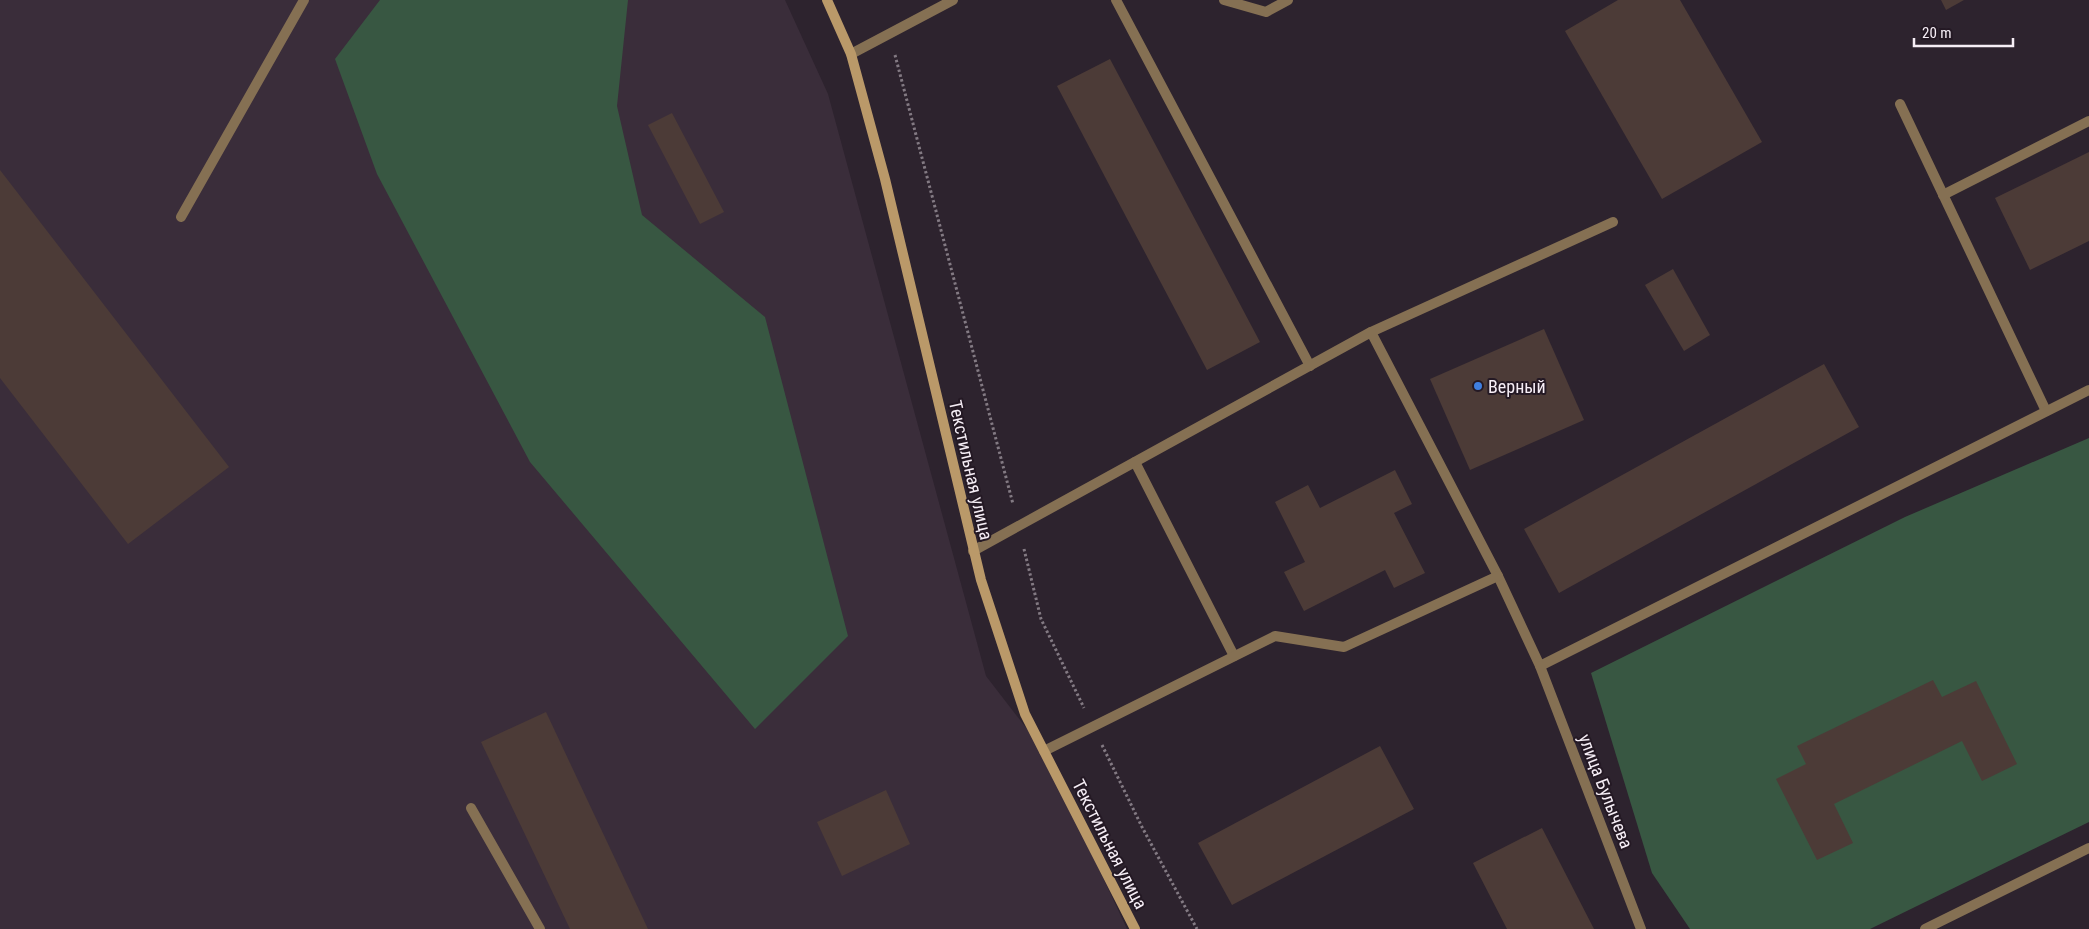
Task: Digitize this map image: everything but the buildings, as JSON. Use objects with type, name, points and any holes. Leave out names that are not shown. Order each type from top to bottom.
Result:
[{"type":"main road","name":"Текстильная улица","points":[[827,0],[851,54],[885,179],[981,580],[1025,714],[1135,929]]},
{"type":"street","points":[[181,217],[304,0]]},
{"type":"street","points":[[851,54],[954,0]]},
{"type":"street","points":[[1116,0],[1310,366]]},
{"type":"street","points":[[1224,0],[1266,12],[1288,0]]},
{"type":"street","points":[[1900,104],[2046,411]]},
{"type":"street","points":[[1943,195],[2089,121]]},
{"type":"street","points":[[974,551],[1371,332],[1613,222]]},
{"type":"street","name":"улица Булычева","points":[[1371,332],[1498,576],[1540,666],[1641,929]]},
{"type":"street","points":[[1540,666],[2089,390]]},
{"type":"street","points":[[1135,462],[1234,656]]},
{"type":"street","points":[[1044,752],[1275,636],[1344,647],[1498,576]]},
{"type":"street","points":[[471,808],[540,929]]},
{"type":"street","points":[[1925,929],[2089,848]]},
{"type":"path","points":[[889,34],[1019,525],[1041,619],[1142,827],[1197,929]]},
{"type":"shaded area","points":[[0,0],[785,0],[828,94],[986,676],[1044,751],[1127,929],[0,929]]},
{"type":"green space","points":[[380,0],[628,0],[617,106],[642,215],[765,317],[848,636],[755,729],[530,462],[377,174],[335,59]]},
{"type":"green space","points":[[2089,438],[2089,822],[1870,929],[1690,929],[1652,873],[1591,673],[1905,517]]},
{"type":"place","name":"Верный","points":[[1478,386]]}]
